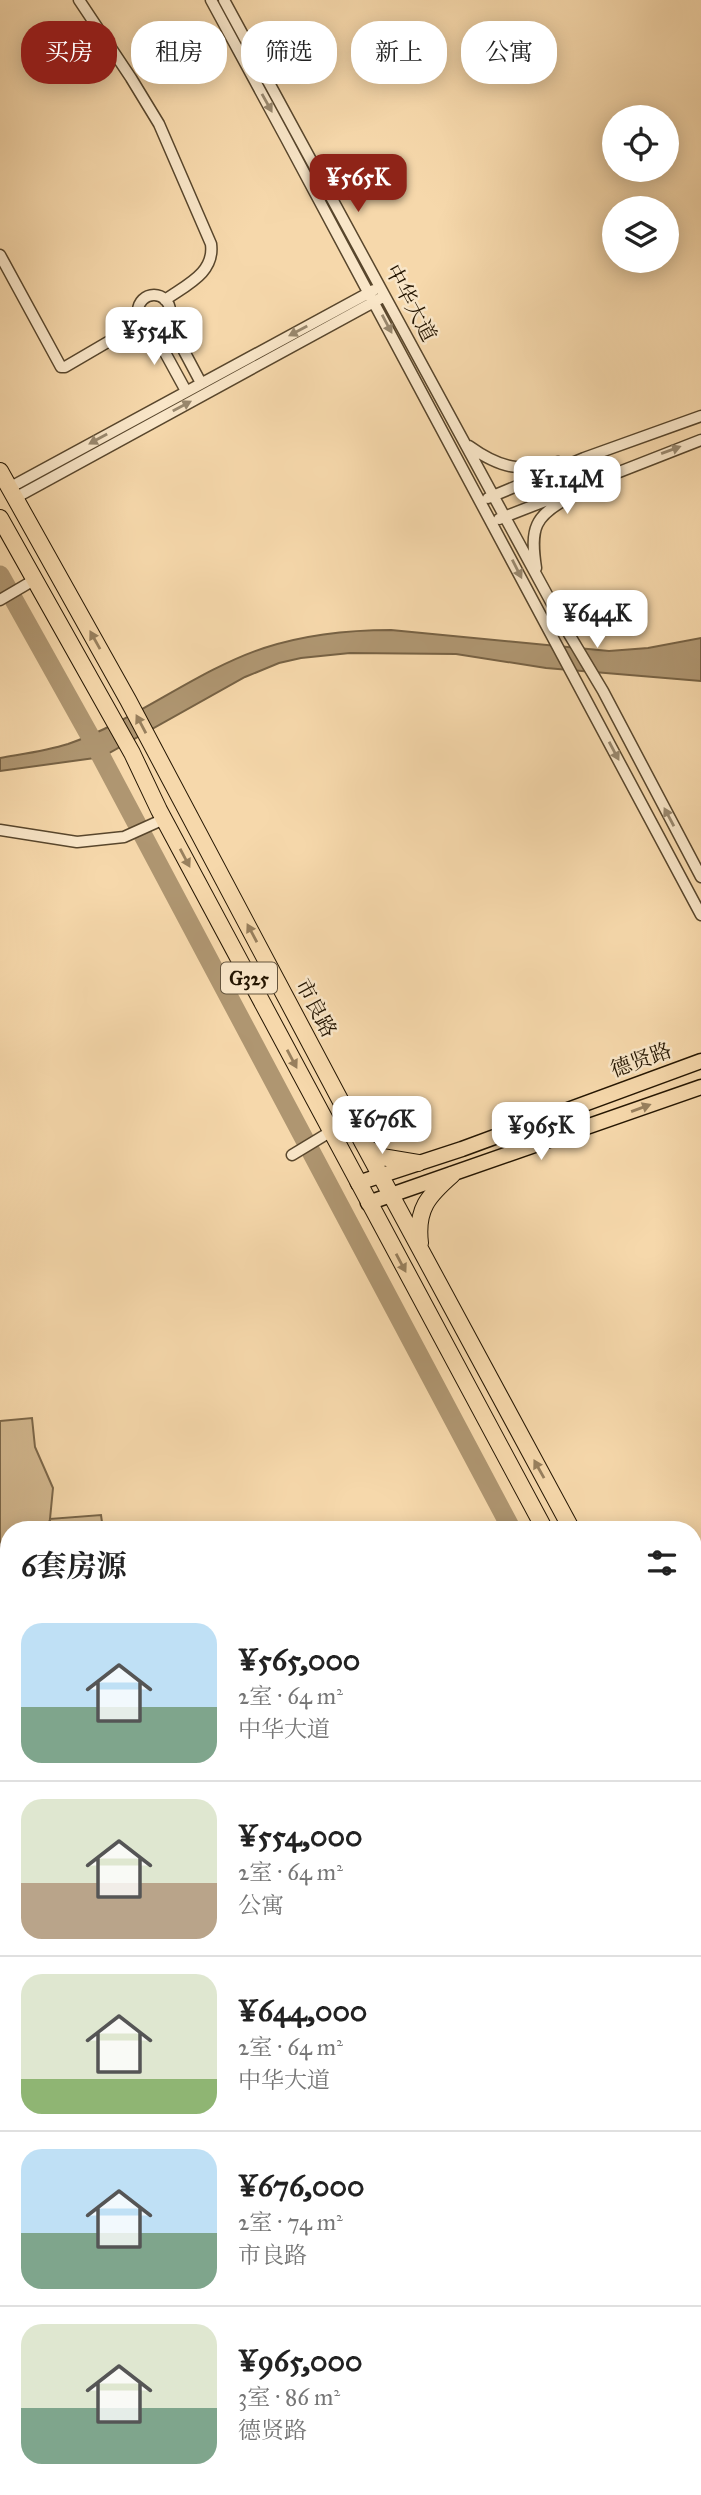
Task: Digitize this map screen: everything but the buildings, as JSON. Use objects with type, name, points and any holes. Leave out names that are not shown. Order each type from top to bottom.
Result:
[{"type":"highway","name":"市良路","points":[[0,471],[128,700],[568,1521]]},
{"type":"highway","name":"G325","points":[[0,518],[30,583],[132,753],[159,820],[326,1135],[358,1183],[540,1521]]},
{"type":"highway","points":[[364,1145],[382,1157],[418,1163]]},
{"type":"highway","points":[[420,1249],[418,1228],[425,1203],[433,1191],[452,1175]]},
{"type":"main road","name":"德贤路","points":[[358,1183],[462,1149],[701,1061]]},
{"type":"main road","points":[[369,1203],[701,1087]]},
{"type":"street","points":[[79,0],[159,124],[211,244],[212,258],[206,269],[166,300]]},
{"type":"street","name":"中华大道","points":[[211,0],[464,443],[488,498]]},
{"type":"street","name":"中华大道","points":[[224,0],[377,294],[499,519],[543,620],[701,915]]},
{"type":"street","points":[[0,255],[61,367],[147,325],[160,326],[167,319],[170,310],[166,300],[154,294],[144,298],[137,313],[147,325],[186,391]]},
{"type":"street","points":[[12,493],[186,391],[377,294]]},
{"type":"street","points":[[12,493],[377,294]]},
{"type":"street","points":[[167,319],[201,383]]},
{"type":"street","points":[[488,498],[615,446],[701,416]]},
{"type":"street","points":[[499,519],[701,440]]},
{"type":"street","points":[[464,443],[494,462],[530,469],[615,446]]},
{"type":"street","points":[[538,578],[533,540],[540,518],[548,508],[618,471]]},
{"type":"street","name":"中华大道","points":[[499,519],[538,578],[603,691],[701,877]]},
{"type":"street","points":[[0,600],[30,583]]},
{"type":"street","points":[[0,830],[77,842],[124,837],[159,820]]},
{"type":"street","points":[[292,1155],[326,1135]]},
{"type":"shaded area","points":[[391,630],[609,651],[648,648],[701,638],[701,681],[546,668],[456,654],[350,653],[301,658],[279,663],[245,677],[102,757],[0,771],[0,758],[68,744],[93,734],[214,669],[264,648],[327,634]]},
{"type":"shaded area","points":[[32,1418],[35,1447],[53,1488],[50,1519],[101,1515],[102,1521],[0,1521],[0,1421]]},
{"type":"waterway","points":[[0,575],[95,745],[507,1521]]}]
